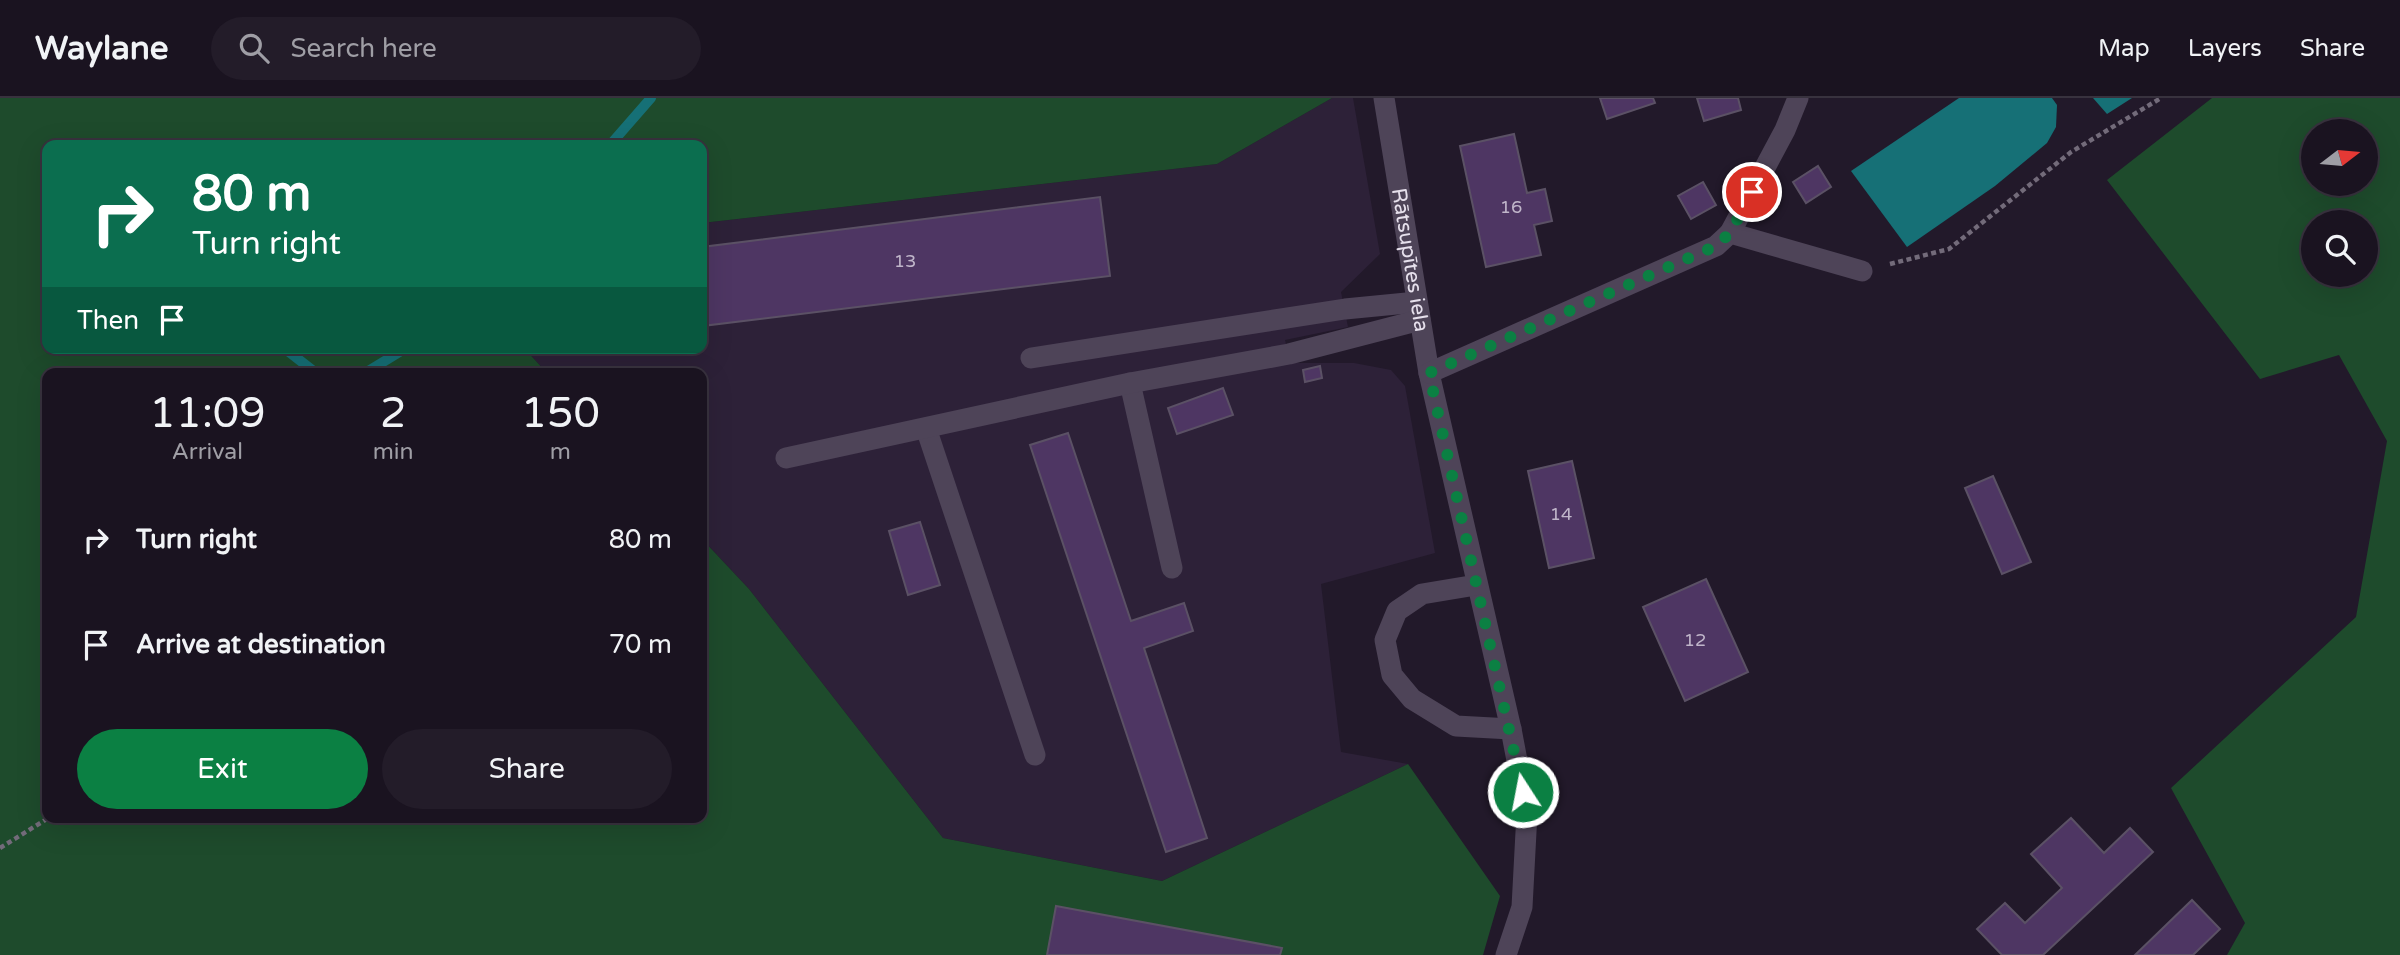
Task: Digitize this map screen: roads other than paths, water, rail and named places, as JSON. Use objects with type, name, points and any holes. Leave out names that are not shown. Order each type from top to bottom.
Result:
[{"type":"street","name":"Rātsupītes iela","points":[[1384,98],[1429,373],[1511,729],[1527,813],[1522,907],[1506,955]]},
{"type":"street","points":[[1429,373],[1716,246],[1730,233],[1785,130],[1798,98]]},
{"type":"street","points":[[1730,233],[1862,271]]},
{"type":"street","points":[[1031,358],[1345,309],[1419,311]]},
{"type":"street","points":[[786,458],[1130,383],[1289,354],[1419,311]]},
{"type":"street","points":[[1130,383],[1172,568]]},
{"type":"street","points":[[926,428],[1035,755]]},
{"type":"street","points":[[1476,585],[1422,594],[1397,611],[1385,640],[1392,675],[1412,699],[1456,726],[1511,729]]},
{"type":"waterway","points":[[614,140],[651,98]]},
{"type":"waterway","points":[[292,354],[310,368]]},
{"type":"waterway","points":[[373,368],[396,354]]}]
